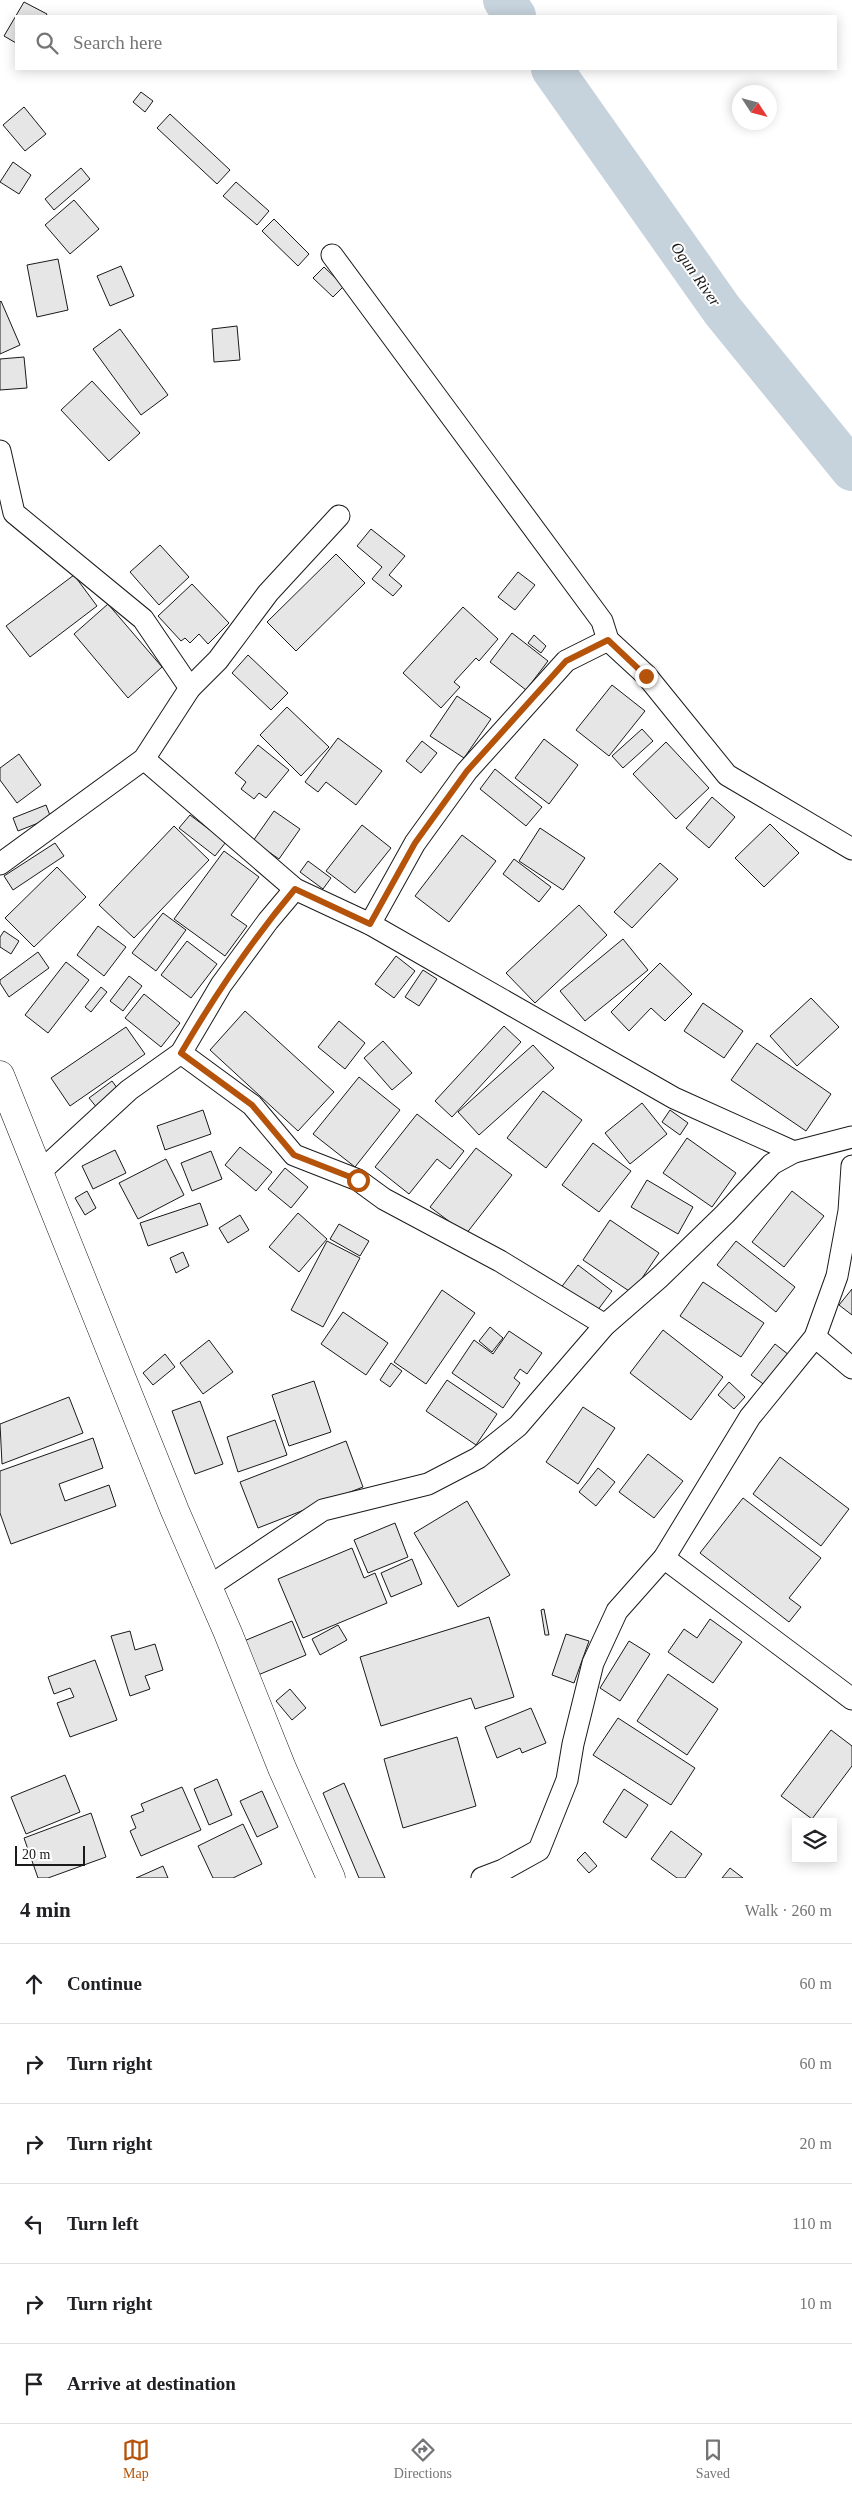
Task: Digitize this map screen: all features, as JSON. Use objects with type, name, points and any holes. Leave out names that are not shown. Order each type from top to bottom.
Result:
[{"type":"main road","points":[[0,1075],[175,1510],[282,1768],[330,1878]]},
{"type":"street","points":[[332,255],[602,620],[608,640],[646,676],[727,775],[852,849]]},
{"type":"street","points":[[0,451],[14,513],[142,619],[190,688]]},
{"type":"street","points":[[0,864],[144,759],[190,688],[218,660],[268,592],[339,516]]},
{"type":"street","points":[[370,924],[415,843],[467,771],[566,661],[608,640]]},
{"type":"street","points":[[144,759],[295,889],[370,924],[674,1098],[794,1152]]},
{"type":"street","points":[[40,1172],[129,1090],[181,1053],[222,985],[268,921],[295,889]]},
{"type":"street","points":[[181,1053],[252,1105],[294,1155],[358,1180],[384,1199],[500,1261],[605,1325]]},
{"type":"street","points":[[208,1586],[323,1510],[428,1484],[478,1458],[518,1426],[605,1325],[666,1271],[772,1164],[794,1152],[852,1137]]},
{"type":"street","points":[[482,1878],[503,1870],[539,1850],[567,1780],[573,1744],[594,1662],[617,1611],[664,1558],[750,1417],[815,1337],[837,1276],[849,1212],[852,1166]]},
{"type":"street","points":[[815,1337],[852,1368]]},
{"type":"street","points":[[664,1558],[852,1699]]},
{"type":"building","points":[[24,2],[47,14],[46,15],[16,15]]},
{"type":"building","points":[[15,17],[15,42],[4,36]]},
{"type":"building","points":[[141,92],[153,101],[145,112],[133,102]]},
{"type":"building","points":[[24,107],[46,134],[25,151],[3,125]]},
{"type":"building","points":[[170,114],[230,170],[217,184],[157,128]]},
{"type":"building","points":[[13,162],[31,175],[19,194],[0,182]]},
{"type":"building","points":[[81,168],[90,179],[54,210],[45,199]]},
{"type":"building","points":[[236,182],[269,211],[257,225],[223,196]]},
{"type":"building","points":[[74,200],[99,229],[70,254],[45,225]]},
{"type":"building","points":[[274,219],[309,254],[298,266],[262,231]]},
{"type":"building","points":[[58,259],[68,310],[37,317],[27,265]]},
{"type":"building","points":[[121,266],[134,296],[110,306],[97,276]]},
{"type":"building","points":[[324,267],[344,286],[333,297],[313,278]]},
{"type":"building","points":[[0,302],[20,345],[0,354]]},
{"type":"building","points":[[237,326],[240,360],[214,362],[212,329]]},
{"type":"building","points":[[120,329],[168,395],[141,415],[93,349]]},
{"type":"building","points":[[24,357],[27,388],[0,390],[0,359]]},
{"type":"building","points":[[92,381],[140,433],[109,461],[61,410]]},
{"type":"building","points":[[371,529],[405,556],[389,575],[402,586],[393,596],[372,579],[382,567],[357,546]]},
{"type":"building","points":[[160,545],[189,577],[159,605],[130,572]]},
{"type":"building","points":[[336,554],[365,583],[296,651],[267,622]]},
{"type":"building","points":[[518,572],[535,585],[515,610],[498,597]]},
{"type":"building","points":[[74,575],[97,606],[30,657],[6,626]]},
{"type":"building","points":[[192,584],[229,623],[208,644],[199,634],[190,643],[185,638],[181,641],[158,616]]},
{"type":"building","points":[[108,604],[162,667],[128,698],[74,634]]},
{"type":"building","points":[[463,607],[498,639],[479,661],[476,658],[454,682],[460,687],[441,708],[403,673]]},
{"type":"building","points":[[512,633],[548,661],[526,690],[490,662]]},
{"type":"building","points":[[534,635],[546,646],[541,653],[528,643]]},
{"type":"building","points":[[248,655],[288,693],[271,710],[232,673]]},
{"type":"building","points":[[612,685],[645,711],[609,756],[576,730]]},
{"type":"building","points":[[457,696],[491,719],[464,758],[430,736]]},
{"type":"building","points":[[287,707],[329,747],[301,776],[260,735]]},
{"type":"building","points":[[642,729],[653,741],[623,768],[612,756]]},
{"type":"building","points":[[338,738],[382,771],[356,805],[326,782],[318,792],[305,782]]},
{"type":"building","points":[[544,739],[578,765],[549,804],[515,778]]},
{"type":"building","points":[[422,741],[437,753],[421,773],[406,761]]},
{"type":"building","points":[[666,742],[709,788],[676,819],[633,774]]},
{"type":"building","points":[[258,745],[289,770],[266,798],[259,793],[254,799],[241,789],[246,782],[235,773]]},
{"type":"building","points":[[19,754],[41,785],[17,803],[0,780],[0,768]]},
{"type":"building","points":[[495,769],[542,807],[526,826],[480,789]]},
{"type":"building","points":[[712,797],[735,817],[709,848],[686,828]]},
{"type":"building","points":[[46,805],[51,818],[18,831],[13,818]]},
{"type":"building","points":[[274,811],[300,829],[279,859],[253,841]]},
{"type":"building","points":[[190,815],[226,842],[215,856],[179,828]]},
{"type":"building","points":[[770,824],[799,853],[764,887],[735,858]]},
{"type":"building","points":[[362,825],[391,848],[355,893],[326,871]]},
{"type":"building","points":[[174,826],[209,860],[134,938],[99,905]]},
{"type":"building","points":[[540,828],[585,858],[563,890],[519,861]]},
{"type":"building","points":[[462,835],[496,861],[449,922],[415,896]]},
{"type":"building","points":[[55,843],[64,856],[13,890],[4,876]]},
{"type":"building","points":[[224,851],[259,877],[231,915],[247,926],[225,956],[174,919]]},
{"type":"building","points":[[514,859],[551,887],[539,902],[503,874]]},
{"type":"building","points":[[308,861],[331,878],[323,889],[300,872]]},
{"type":"building","points":[[660,863],[678,879],[632,928],[614,912]]},
{"type":"building","points":[[57,867],[86,897],[34,947],[5,918]]},
{"type":"building","points":[[579,905],[607,935],[535,1003],[506,973]]},
{"type":"building","points":[[163,913],[186,930],[156,971],[132,953]]},
{"type":"building","points":[[98,926],[126,947],[104,976],[77,955]]},
{"type":"building","points":[[4,931],[19,941],[11,954],[0,947],[0,937]]},
{"type":"building","points":[[623,939],[648,970],[585,1021],[560,991]]},
{"type":"building","points":[[187,941],[217,964],[191,998],[161,975]]},
{"type":"building","points":[[38,952],[49,968],[9,997],[0,980]]},
{"type":"building","points":[[396,956],[415,971],[394,998],[375,984]]},
{"type":"building","points":[[66,962],[89,980],[48,1033],[25,1015]]},
{"type":"building","points":[[660,963],[692,994],[665,1021],[651,1008],[629,1031],[611,1012]]},
{"type":"building","points":[[423,970],[437,979],[419,1006],[405,997]]},
{"type":"building","points":[[129,976],[142,986],[123,1011],[110,1001]]},
{"type":"building","points":[[101,987],[107,992],[91,1012],[85,1007]]},
{"type":"building","points":[[144,994],[180,1023],[161,1047],[125,1018]]},
{"type":"building","points":[[811,998],[839,1027],[797,1066],[770,1036]]},
{"type":"building","points":[[703,1003],[743,1031],[724,1058],[684,1031]]},
{"type":"building","points":[[245,1011],[334,1092],[298,1131],[210,1050]]},
{"type":"building","points":[[339,1021],[365,1043],[345,1069],[318,1047]]},
{"type":"building","points":[[504,1026],[521,1042],[452,1117],[435,1101]]},
{"type":"building","points":[[126,1027],[145,1054],[70,1106],[51,1078]]},
{"type":"building","points":[[383,1041],[412,1073],[392,1090],[364,1058]]},
{"type":"building","points":[[757,1043],[831,1094],[806,1131],[731,1080]]},
{"type":"building","points":[[533,1045],[554,1068],[479,1135],[458,1112]]},
{"type":"building","points":[[359,1077],[400,1110],[355,1167],[313,1134]]},
{"type":"building","points":[[112,1081],[120,1092],[98,1109],[89,1098]]},
{"type":"building","points":[[543,1091],[582,1120],[546,1168],[507,1138]]},
{"type":"building","points":[[642,1103],[667,1134],[630,1164],[605,1133]]},
{"type":"building","points":[[203,1110],[211,1134],[165,1150],[157,1126]]},
{"type":"building","points":[[670,1110],[688,1123],[680,1135],[662,1122]]},
{"type":"building","points":[[417,1114],[464,1151],[450,1169],[437,1159],[409,1194],[375,1167]]},
{"type":"building","points":[[687,1138],[736,1173],[712,1207],[663,1173]]},
{"type":"building","points":[[593,1143],[631,1171],[599,1212],[562,1185]]},
{"type":"building","points":[[240,1147],[272,1172],[256,1191],[225,1165]]},
{"type":"building","points":[[476,1148],[512,1175],[466,1234],[430,1207]]},
{"type":"building","points":[[115,1150],[126,1173],[93,1189],[82,1166]]},
{"type":"building","points":[[211,1151],[222,1179],[192,1191],[181,1163]]},
{"type":"building","points":[[166,1159],[184,1195],[138,1219],[119,1183]]},
{"type":"building","points":[[285,1168],[308,1187],[291,1208],[268,1189]]},
{"type":"building","points":[[647,1180],[693,1207],[678,1234],[631,1207]]},
{"type":"building","points":[[87,1191],[96,1208],[85,1215],[75,1198]]},
{"type":"building","points":[[792,1191],[824,1216],[784,1267],[752,1242]]},
{"type":"building","points":[[200,1203],[208,1225],[148,1246],[140,1223]]},
{"type":"building","points":[[298,1213],[327,1239],[299,1272],[269,1247]]},
{"type":"building","points":[[240,1215],[249,1230],[228,1243],[219,1228]]},
{"type":"building","points":[[610,1220],[659,1253],[632,1293],[583,1260]]},
{"type":"building","points":[[339,1224],[369,1241],[360,1256],[330,1239]]},
{"type":"building","points":[[327,1241],[360,1258],[323,1327],[291,1310]]},
{"type":"building","points":[[736,1241],[795,1287],[776,1312],[717,1265]]},
{"type":"building","points":[[183,1252],[189,1266],[176,1273],[170,1258]]},
{"type":"building","points":[[578,1265],[612,1291],[594,1315],[560,1289]]},
{"type":"building","points":[[703,1282],[764,1323],[741,1357],[680,1316]]},
{"type":"building","points":[[852,1289],[852,1315],[839,1305]]},
{"type":"building","points":[[442,1290],[475,1313],[426,1384],[394,1362]]},
{"type":"building","points":[[343,1312],[388,1343],[366,1375],[321,1344]]},
{"type":"building","points":[[490,1327],[503,1338],[492,1352],[479,1341]]},
{"type":"building","points":[[663,1330],[723,1377],[691,1420],[630,1373]]},
{"type":"building","points":[[509,1331],[542,1353],[527,1374],[520,1369],[514,1378],[520,1383],[503,1408],[452,1373],[474,1340],[493,1354]]},
{"type":"building","points":[[209,1340],[233,1372],[203,1394],[180,1363]]},
{"type":"building","points":[[775,1344],[789,1355],[766,1386],[751,1375]]},
{"type":"building","points":[[165,1354],[175,1367],[153,1385],[143,1373]]},
{"type":"building","points":[[391,1363],[402,1371],[390,1387],[380,1380]]},
{"type":"building","points":[[447,1380],[497,1414],[476,1445],[426,1411]]},
{"type":"building","points":[[314,1381],[331,1432],[289,1446],[272,1395]]},
{"type":"building","points":[[729,1382],[745,1397],[734,1409],[718,1395]]},
{"type":"building","points":[[69,1397],[83,1433],[2,1464],[0,1424]]},
{"type":"building","points":[[200,1401],[223,1464],[195,1474],[172,1411]]},
{"type":"building","points":[[583,1407],[615,1428],[578,1484],[546,1462]]},
{"type":"building","points":[[275,1420],[287,1455],[238,1472],[227,1437]]},
{"type":"building","points":[[93,1438],[103,1468],[59,1484],[65,1501],[109,1485],[116,1506],[11,1544],[0,1513],[0,1471]]},
{"type":"building","points":[[346,1441],[363,1487],[258,1528],[240,1482]]},
{"type":"building","points":[[648,1454],[683,1481],[654,1518],[619,1492]]},
{"type":"building","points":[[780,1457],[849,1509],[821,1546],[753,1494]]},
{"type":"building","points":[[598,1468],[615,1482],[596,1506],[579,1492]]},
{"type":"building","points":[[743,1498],[821,1558],[789,1598],[801,1607],[789,1622],[700,1553]]},
{"type":"building","points":[[467,1501],[510,1575],[458,1607],[414,1533]]},
{"type":"building","points":[[395,1523],[408,1557],[368,1573],[354,1540]]},
{"type":"building","points":[[352,1548],[364,1578],[375,1573],[387,1603],[303,1638],[278,1579]]},
{"type":"building","points":[[412,1559],[422,1584],[391,1597],[381,1573]]},
{"type":"building","points":[[544,1609],[549,1635],[545,1635],[541,1610]]},
{"type":"building","points":[[489,1617],[514,1697],[475,1709],[471,1698],[381,1726],[360,1657]]},
{"type":"building","points":[[710,1619],[742,1642],[713,1683],[668,1652],[684,1629],[697,1638]]},
{"type":"building","points":[[292,1621],[306,1655],[258,1675],[244,1641]]},
{"type":"building","points":[[338,1625],[347,1640],[320,1655],[312,1639]]},
{"type":"building","points":[[130,1631],[135,1650],[155,1644],[163,1670],[145,1676],[150,1689],[130,1696],[111,1636]]},
{"type":"building","points":[[566,1634],[589,1641],[574,1683],[552,1675]]},
{"type":"building","points":[[629,1641],[650,1654],[620,1701],[600,1688]]},
{"type":"building","points":[[95,1660],[117,1720],[70,1737],[57,1703],[74,1697],[70,1688],[54,1694],[48,1677]]},
{"type":"building","points":[[668,1674],[718,1709],[687,1755],[637,1721]]},
{"type":"building","points":[[290,1689],[306,1708],[292,1720],[276,1701]]},
{"type":"building","points":[[531,1708],[546,1743],[522,1753],[520,1748],[497,1758],[485,1727]]},
{"type":"building","points":[[618,1718],[695,1768],[671,1805],[593,1755]]},
{"type":"building","points":[[831,1730],[852,1746],[852,1766],[813,1818],[781,1796]]},
{"type":"building","points":[[457,1737],[476,1806],[403,1828],[384,1759]]},
{"type":"building","points":[[65,1775],[80,1812],[26,1834],[11,1797]]},
{"type":"building","points":[[217,1779],[232,1815],[209,1825],[194,1789]]},
{"type":"building","points":[[344,1783],[385,1878],[359,1878],[323,1793]]},
{"type":"building","points":[[182,1787],[201,1830],[141,1856],[130,1831],[136,1828],[131,1816],[144,1811],[141,1804]]},
{"type":"building","points":[[624,1789],[648,1805],[626,1838],[603,1822]]},
{"type":"building","points":[[262,1791],[278,1827],[257,1837],[240,1801]]},
{"type":"building","points":[[91,1813],[106,1857],[48,1878],[38,1878],[24,1838]]},
{"type":"building","points":[[243,1824],[262,1864],[233,1878],[213,1878],[198,1846]]},
{"type":"building","points":[[671,1831],[702,1854],[685,1878],[677,1878],[651,1859]]},
{"type":"building","points":[[585,1852],[597,1866],[589,1873],[577,1860]]},
{"type":"building","points":[[163,1866],[168,1878],[136,1878]]},
{"type":"building","points":[[730,1868],[743,1878],[722,1878]]},
{"type":"waterway","name":"Ogun River","points":[[504,0],[514,15]]},
{"type":"waterway","name":"Ogun River","points":[[553,70],[722,310],[852,470]]},
{"type":"route","points":[[358,1180],[294,1155],[252,1105],[181,1053],[222,985],[268,921],[295,889],[370,924],[415,843],[467,771],[566,661],[608,640],[646,676]]}]
